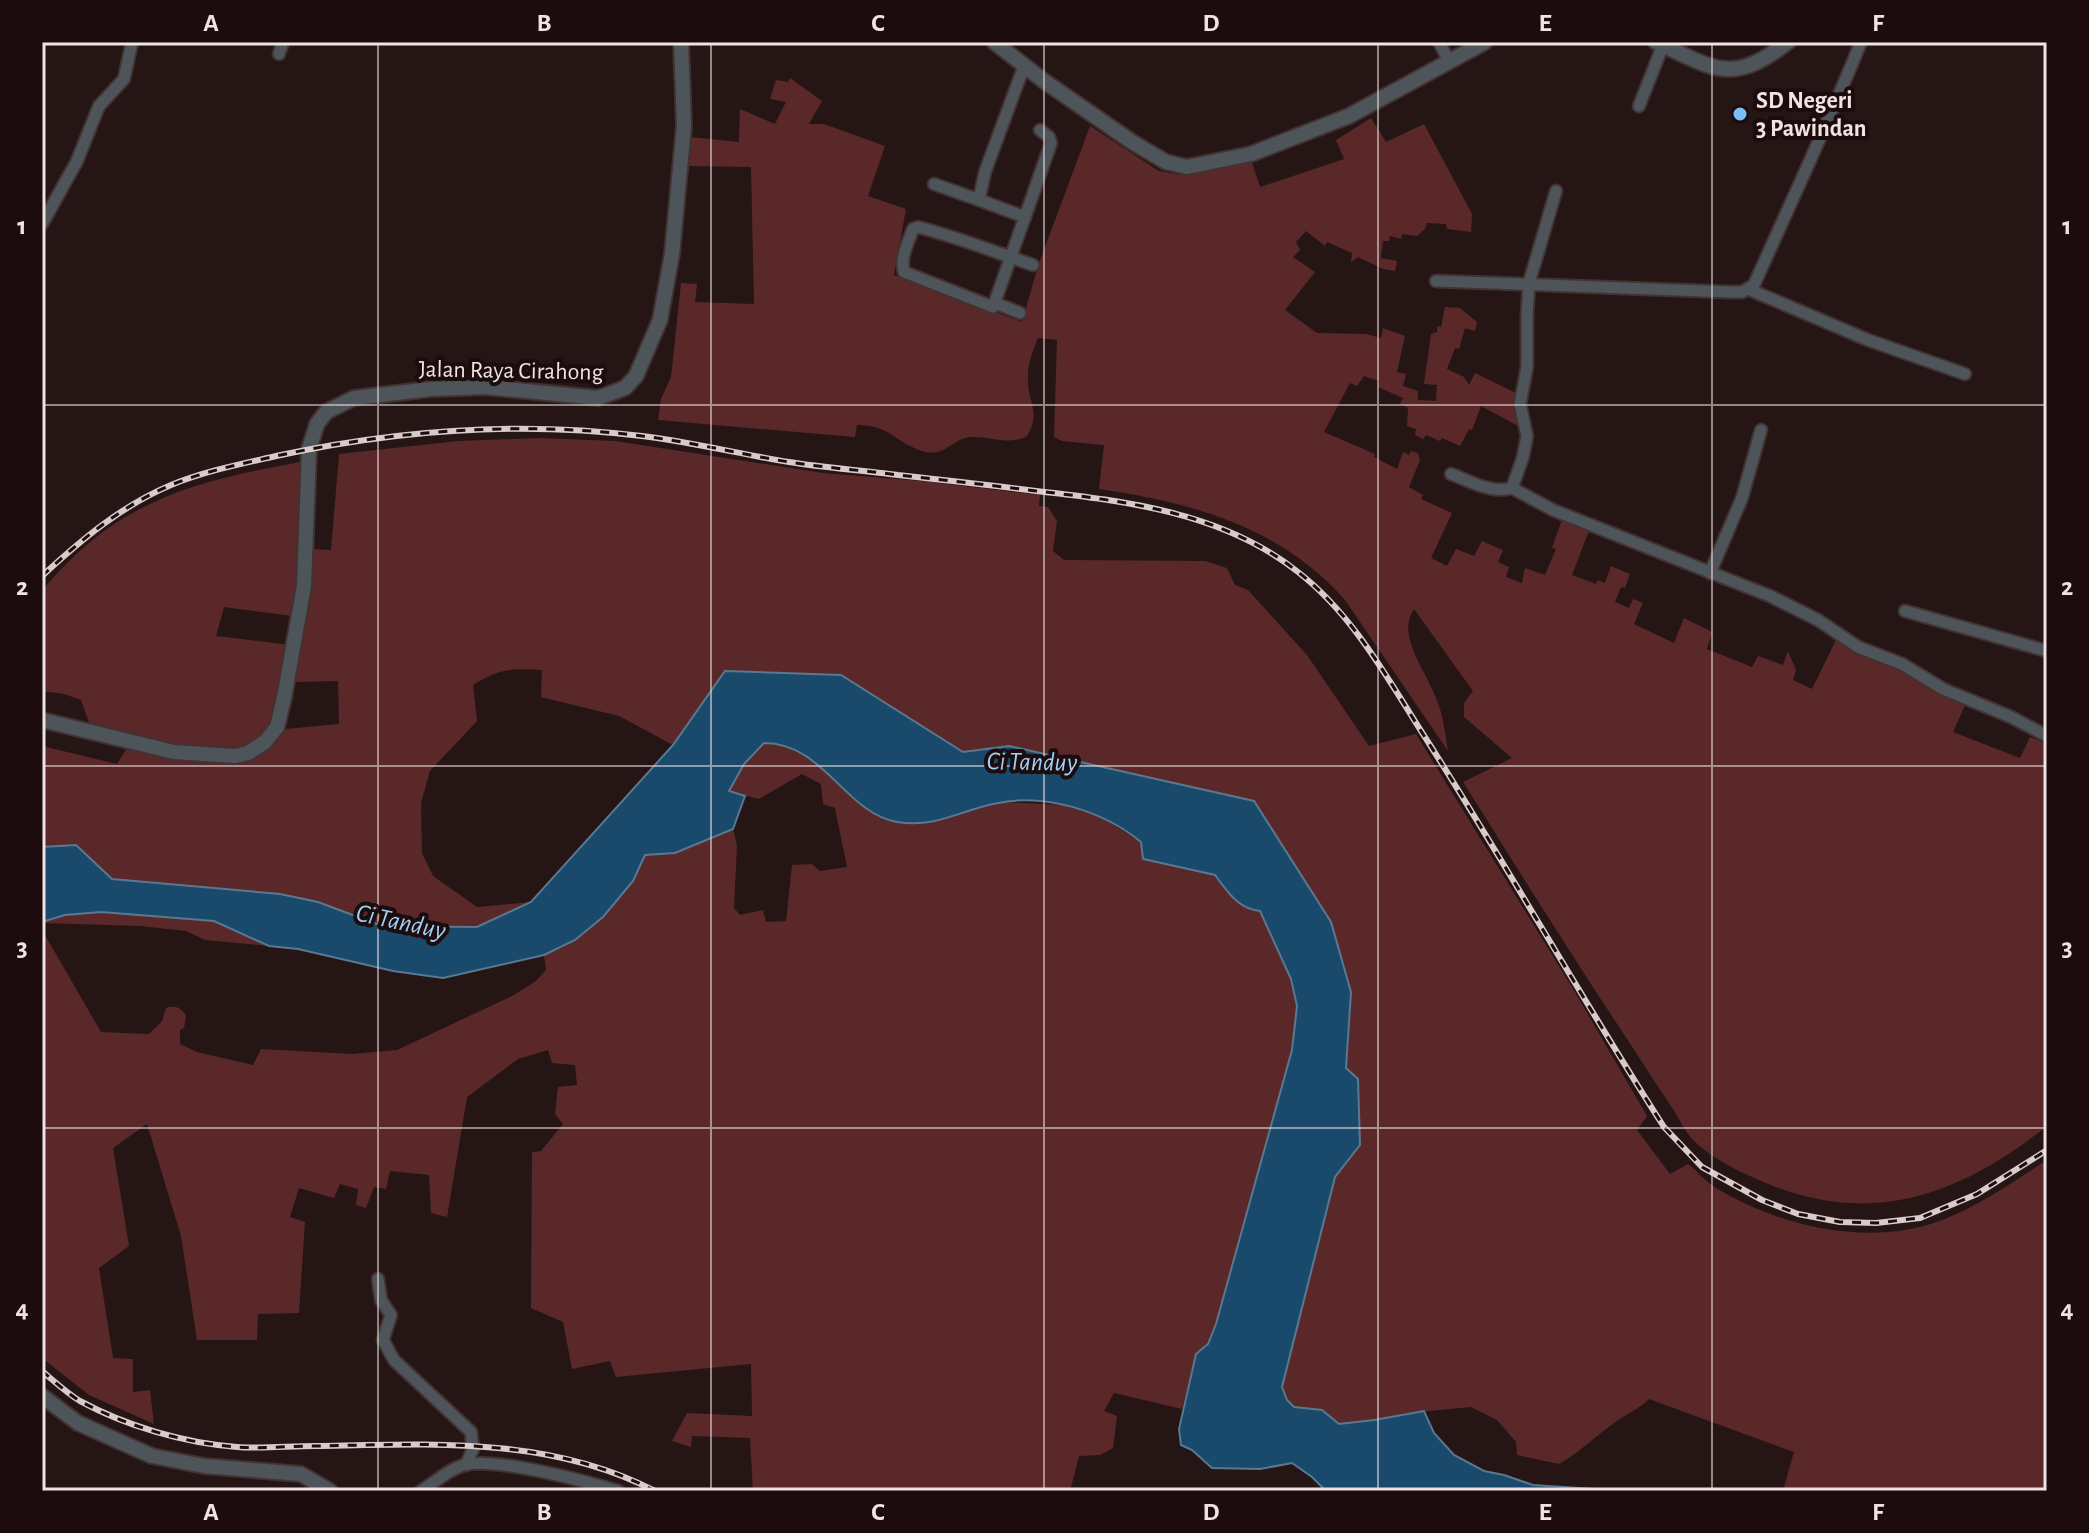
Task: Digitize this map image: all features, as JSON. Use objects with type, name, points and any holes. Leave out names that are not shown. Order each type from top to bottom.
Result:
[{"type":"street","points":[[42,224],[77,161],[99,106],[124,79],[132,42]]},
{"type":"street","name":"Jalan Raya Cirahong","points":[[42,720],[174,752],[235,756],[248,753],[265,742],[277,727],[284,698],[304,586],[309,449],[317,424],[326,412],[354,398],[431,389],[486,387],[598,398],[625,388],[641,366],[660,320],[672,254],[684,126],[681,42]]},
{"type":"street","points":[[994,42],[1132,142],[1166,162],[1187,167],[1251,154],[1349,116],[1485,42]]},
{"type":"street","points":[[1439,42],[1449,61]]},
{"type":"street","points":[[1639,106],[1660,43],[1694,61],[1729,69],[1759,64],[1788,42]]},
{"type":"street","points":[[1436,281],[1730,292],[1748,289],[1754,285],[1861,42]]},
{"type":"street","points":[[979,200],[985,172],[1024,66]]},
{"type":"street","points":[[1033,265],[1011,257],[918,227],[913,229],[903,257],[904,272],[993,307],[995,303],[1011,257],[1025,217],[1051,143],[1040,130]]},
{"type":"street","points":[[934,184],[1025,217]]},
{"type":"street","points":[[1512,488],[1527,436],[1520,404],[1527,367],[1529,283],[1556,191]]},
{"type":"street","points":[[1748,289],[1868,340],[1965,374]]},
{"type":"street","points":[[995,303],[1020,313]]},
{"type":"street","points":[[1710,573],[1742,498],[1761,430]]},
{"type":"street","points":[[1451,474],[1500,491],[1512,488],[1553,510],[1783,602],[1818,620],[1858,647],[1902,664],[1943,689],[2011,717],[2047,736]]},
{"type":"street","points":[[1905,611],[2047,651]]},
{"type":"street","points":[[378,1279],[381,1300],[391,1315],[383,1340],[394,1360],[471,1432],[473,1449],[466,1465]]},
{"type":"street","points":[[42,1396],[78,1423],[152,1456],[204,1466],[301,1474],[330,1491]]},
{"type":"street","points":[[421,1491],[466,1465],[527,1469],[618,1491]]},
{"type":"shaded area","points":[[790,78],[822,101],[809,124],[824,124],[885,146],[868,196],[906,209],[894,275],[1022,322],[1038,266],[1090,126],[1159,171],[1181,175],[1251,160],[1260,187],[1344,159],[1336,140],[1371,118],[1386,142],[1424,124],[1472,214],[1471,232],[1447,229],[1446,224],[1427,223],[1417,236],[1402,234],[1401,239],[1390,236],[1389,241],[1383,241],[1381,258],[1397,261],[1395,271],[1358,257],[1351,262],[1352,253],[1327,242],[1325,246],[1306,231],[1296,242],[1300,250],[1293,257],[1315,272],[1285,310],[1317,333],[1366,334],[1381,338],[1383,328],[1405,336],[1397,372],[1406,374],[1403,386],[1418,391],[1418,400],[1436,401],[1437,385],[1424,384],[1431,334],[1437,332],[1437,326],[1441,327],[1445,307],[1460,308],[1477,322],[1475,331],[1465,328],[1459,349],[1455,348],[1447,369],[1464,377],[1469,385],[1475,373],[1518,394],[1513,405],[1520,427],[1481,406],[1472,430],[1469,429],[1460,446],[1442,438],[1440,441],[1426,435],[1423,439],[1415,435],[1416,429],[1407,426],[1408,408],[1400,404],[1403,398],[1378,387],[1379,381],[1364,376],[1357,386],[1350,383],[1324,432],[1375,454],[1374,457],[1397,469],[1403,452],[1409,455],[1411,451],[1418,453],[1420,460],[1409,487],[1423,495],[1421,499],[1452,513],[1431,558],[1447,566],[1456,549],[1474,556],[1482,541],[1503,550],[1498,562],[1509,567],[1506,577],[1522,583],[1525,568],[1545,575],[1556,549],[1552,548],[1563,516],[1590,528],[1572,575],[1596,584],[1598,580],[1605,583],[1611,566],[1630,574],[1615,602],[1629,608],[1633,599],[1643,603],[1634,624],[1674,643],[1684,618],[1712,632],[1707,649],[1752,667],[1758,656],[1783,665],[1788,651],[1796,670],[1793,680],[1812,689],[1837,638],[1888,661],[1926,686],[1966,703],[1953,732],[2020,758],[2030,737],[2047,744],[2047,1126],[2014,1151],[1946,1187],[1911,1198],[1875,1203],[1839,1202],[1801,1195],[1743,1173],[1700,1147],[1685,1129],[1568,949],[1463,782],[1512,758],[1464,717],[1464,703],[1473,691],[1414,609],[1409,619],[1410,641],[1438,702],[1448,751],[1345,600],[1292,553],[1263,536],[1201,511],[1099,489],[1104,445],[1062,441],[1054,437],[1057,340],[1038,338],[1030,359],[1028,375],[1033,421],[1027,436],[1020,439],[971,437],[941,451],[928,452],[910,446],[884,430],[868,426],[857,425],[855,437],[658,420],[661,399],[671,377],[681,283],[697,284],[695,302],[754,304],[751,167],[687,166],[690,137],[739,142],[740,109],[775,124],[786,102],[770,99],[776,80],[788,82]]},
{"type":"shaded area","points":[[540,438],[615,441],[823,473],[1040,495],[1039,506],[1048,507],[1057,521],[1053,551],[1064,560],[1205,561],[1227,568],[1235,585],[1248,590],[1307,655],[1369,746],[1416,734],[1575,992],[1647,1116],[1637,1130],[1670,1174],[1688,1164],[1716,1188],[1768,1213],[1825,1229],[1883,1232],[1912,1229],[1954,1215],[2047,1160],[2047,1491],[1791,1491],[1784,1487],[1794,1452],[1649,1399],[1559,1464],[1517,1455],[1516,1442],[1497,1420],[1471,1407],[1339,1424],[1322,1410],[1294,1407],[1287,1400],[1282,1387],[1335,1177],[1360,1145],[1358,1079],[1346,1068],[1351,992],[1254,801],[1010,746],[963,752],[841,675],[725,671],[673,745],[619,716],[541,697],[542,670],[522,669],[498,673],[473,685],[477,721],[430,771],[421,803],[422,853],[433,876],[477,907],[531,902],[477,927],[382,926],[318,902],[280,894],[112,879],[76,845],[42,847],[42,746],[117,764],[129,745],[172,757],[265,750],[286,729],[339,724],[338,681],[295,682],[311,549],[331,550],[339,454],[458,441]]},
{"type":"shaded area","points":[[306,461],[301,560],[293,616],[224,607],[216,636],[290,645],[278,715],[263,739],[243,748],[218,751],[134,739],[91,728],[81,700],[42,691],[42,591],[70,560],[99,535],[160,499],[228,477]]},
{"type":"shaded area","points":[[764,743],[780,743],[820,765],[863,805],[881,816],[966,812],[1000,802],[1067,805],[1096,814],[1141,842],[1143,859],[1216,875],[1232,897],[1260,911],[1291,979],[1297,1006],[1292,1050],[1216,1324],[1208,1344],[1196,1354],[1182,1409],[1114,1393],[1104,1411],[1117,1416],[1113,1448],[1100,1455],[1079,1456],[1070,1491],[753,1491],[750,1438],[692,1436],[691,1447],[672,1441],[687,1413],[752,1416],[751,1364],[616,1377],[610,1361],[572,1369],[563,1322],[531,1308],[532,1152],[541,1151],[563,1124],[555,1114],[558,1087],[577,1085],[575,1065],[552,1063],[548,1050],[518,1059],[467,1097],[447,1217],[431,1213],[429,1175],[390,1171],[386,1189],[374,1187],[366,1208],[356,1205],[358,1189],[340,1184],[334,1198],[299,1188],[290,1217],[305,1222],[299,1313],[258,1314],[257,1340],[197,1340],[181,1236],[147,1124],[113,1148],[129,1246],[99,1268],[113,1358],[133,1359],[133,1392],[150,1390],[154,1424],[89,1395],[42,1358],[42,930],[101,1032],[149,1034],[162,1021],[166,1008],[172,1007],[180,1009],[186,1016],[184,1028],[180,1030],[180,1044],[197,1052],[253,1065],[261,1049],[352,1054],[397,1050],[514,995],[536,981],[546,970],[544,955],[575,940],[633,881],[645,855],[675,853],[733,829],[737,845],[734,908],[740,915],[763,910],[766,922],[786,921],[792,865],[812,864],[820,871],[847,867],[835,808],[823,804],[821,784],[802,774],[759,799],[729,792],[744,764]]},
{"type":"shaded area","points":[[101,912],[214,921],[269,946],[205,940],[186,931],[140,926],[42,923],[65,915]]},
{"type":"water","name":"Ci Tanduy","points":[[725,671],[841,675],[963,752],[1009,746],[1254,801],[1331,922],[1351,992],[1346,1068],[1358,1079],[1360,1145],[1335,1177],[1282,1387],[1287,1400],[1294,1407],[1322,1410],[1339,1424],[1424,1411],[1434,1433],[1454,1455],[1484,1471],[1533,1485],[1626,1491],[1326,1491],[1292,1463],[1260,1469],[1212,1468],[1192,1450],[1181,1445],[1179,1429],[1196,1354],[1208,1344],[1216,1324],[1292,1050],[1297,1006],[1291,979],[1260,911],[1240,903],[1215,875],[1143,859],[1141,842],[1092,813],[1054,803],[1016,801],[984,806],[925,823],[897,822],[863,806],[803,754],[785,746],[764,743],[744,764],[729,791],[745,796],[733,829],[675,853],[645,855],[633,881],[603,917],[575,940],[544,955],[443,978],[269,946],[214,921],[101,912],[65,915],[42,922],[42,847],[76,845],[112,879],[280,894],[318,902],[382,926],[477,927],[531,902],[673,745]]},
{"type":"railway","points":[[42,576],[118,514],[153,493],[184,480],[236,465],[321,447],[459,431],[551,429],[642,436],[803,464],[1070,495],[1173,513],[1207,523],[1269,552],[1319,590],[1355,631],[1460,792],[1664,1127],[1702,1167],[1762,1200],[1798,1214],[1840,1222],[1876,1223],[1920,1218],[1977,1194],[2047,1150]]},
{"type":"railway","points":[[42,1371],[75,1398],[98,1410],[136,1425],[197,1442],[246,1448],[402,1444],[488,1447],[573,1460],[615,1473],[655,1491]]},
{"type":"place","name":"SD Negeri 3 Pawindan","points":[[1740,114]]}]
